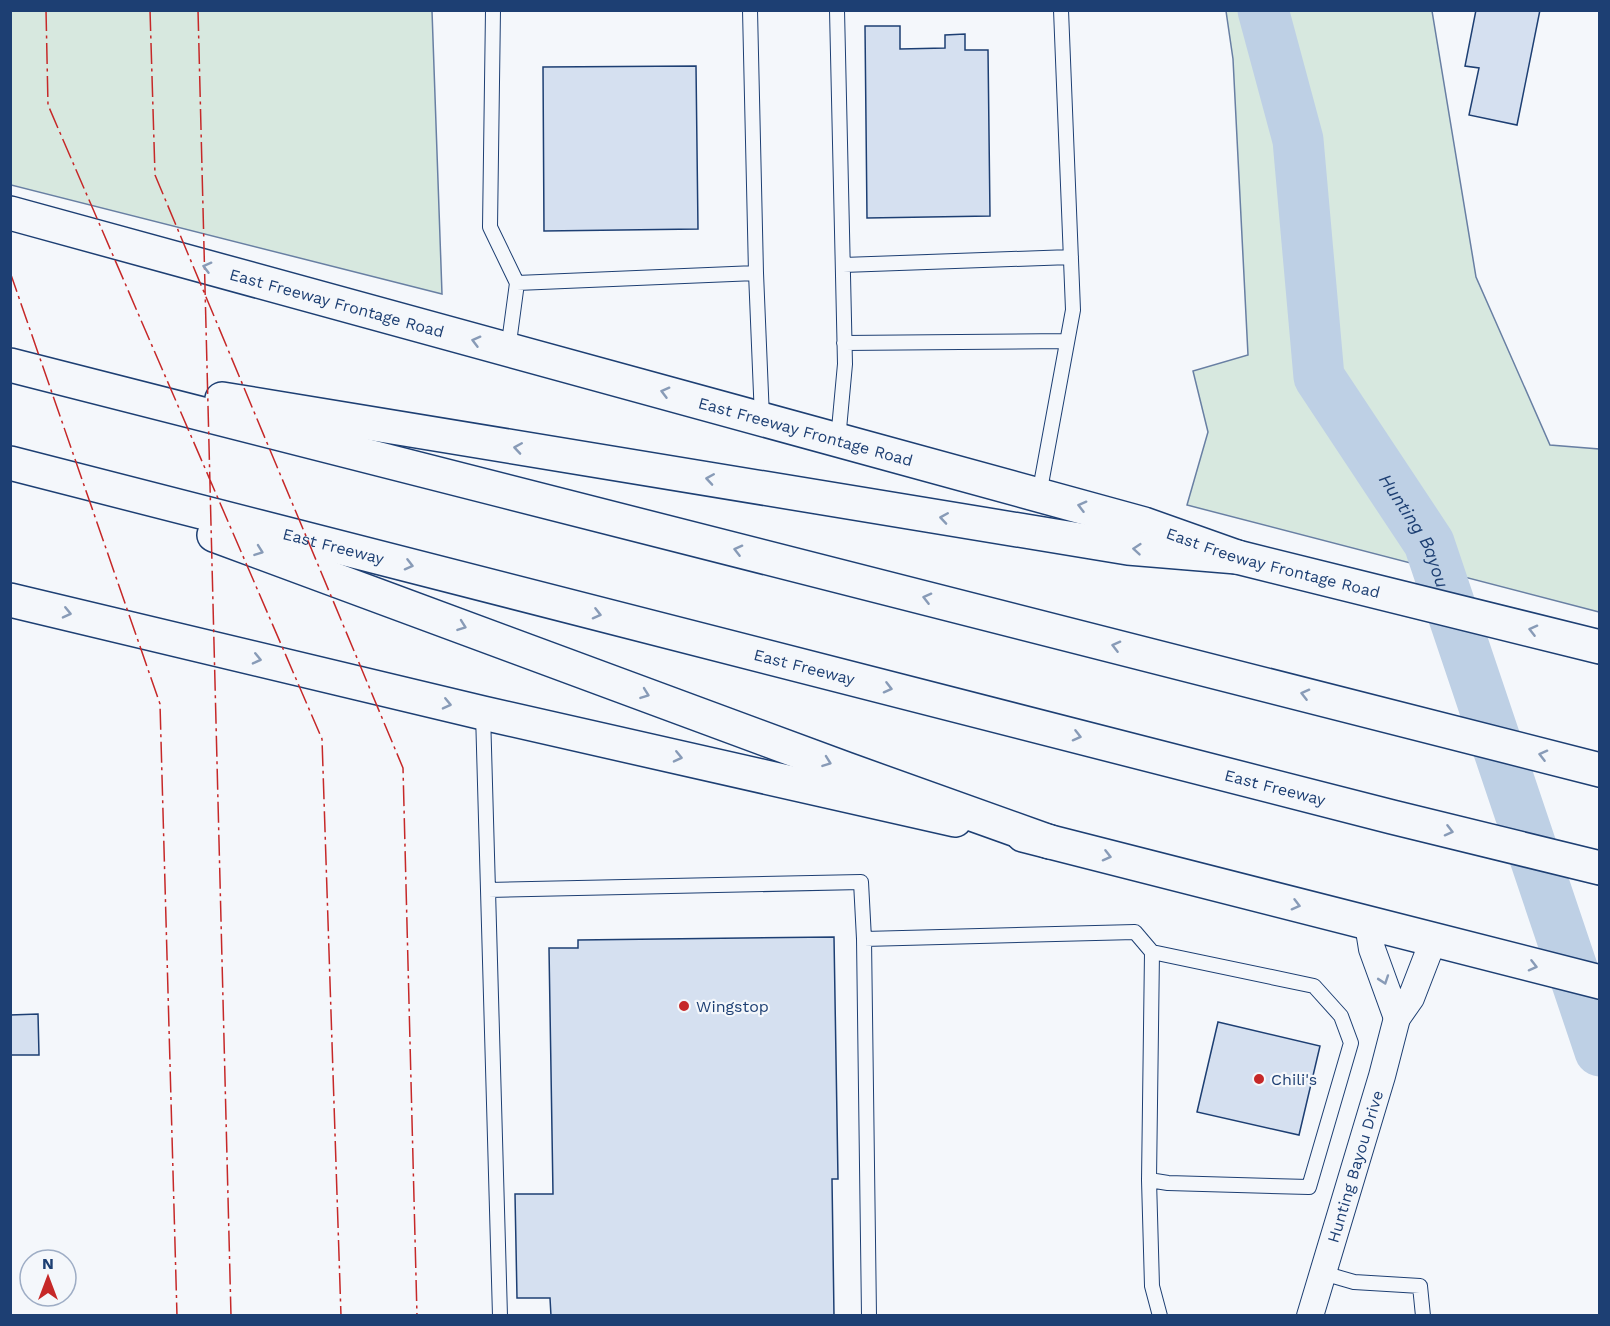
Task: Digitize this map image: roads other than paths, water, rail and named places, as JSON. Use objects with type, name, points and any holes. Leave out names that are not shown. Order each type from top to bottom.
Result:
[{"type":"main road","name":"East Freeway Frontage Road","points":[[10,213],[1144,524],[1237,557],[1595,646]]},
{"type":"main road","points":[[10,365],[1128,548],[1237,557]]},
{"type":"main road","points":[[10,365],[1599,770]]},
{"type":"main road","name":"East Freeway","points":[[10,463],[1599,868]]},
{"type":"main road","points":[[47,472],[835,765],[1050,842]]},
{"type":"main road","points":[[10,600],[483,712],[1050,842],[1476,953],[1599,982]]},
{"type":"street","points":[[1368,924],[1372,949],[1397,1018]]},
{"type":"street","name":"Hunting Bayou Drive","points":[[1310,1316],[1382,1076],[1397,1018],[1411,998],[1433,941]]},
{"type":"lane","points":[[493,10],[490,227],[517,284],[508,350]]},
{"type":"lane","points":[[750,10],[762,419]]},
{"type":"lane","points":[[837,10],[844,343],[844,382],[838,440]]},
{"type":"lane","points":[[1039,495],[1073,310],[1061,10]]},
{"type":"lane","points":[[843,265],[1071,257]]},
{"type":"lane","points":[[517,284],[756,273]]},
{"type":"lane","points":[[844,343],[1067,341]]},
{"type":"lane","points":[[483,712],[500,1316]]},
{"type":"lane","points":[[488,890],[861,882],[864,939],[869,1316]]},
{"type":"lane","points":[[864,939],[1135,932],[1152,952],[1314,986],[1341,1016],[1351,1043],[1309,1187],[1168,1183],[1149,1180]]},
{"type":"lane","points":[[1152,952],[1149,1180],[1152,1286],[1160,1316]]},
{"type":"lane","points":[[1323,1274],[1354,1282],[1420,1286],[1423,1316]]},
{"type":"waterway","name":"Hunting Bayou","points":[[1263,10],[1298,140],[1319,377],[1429,543],[1600,1051]]},
{"type":"place","name":"Wingstop","points":[[684,1006]]},
{"type":"place","name":"Chili's","points":[[1259,1079]]}]
